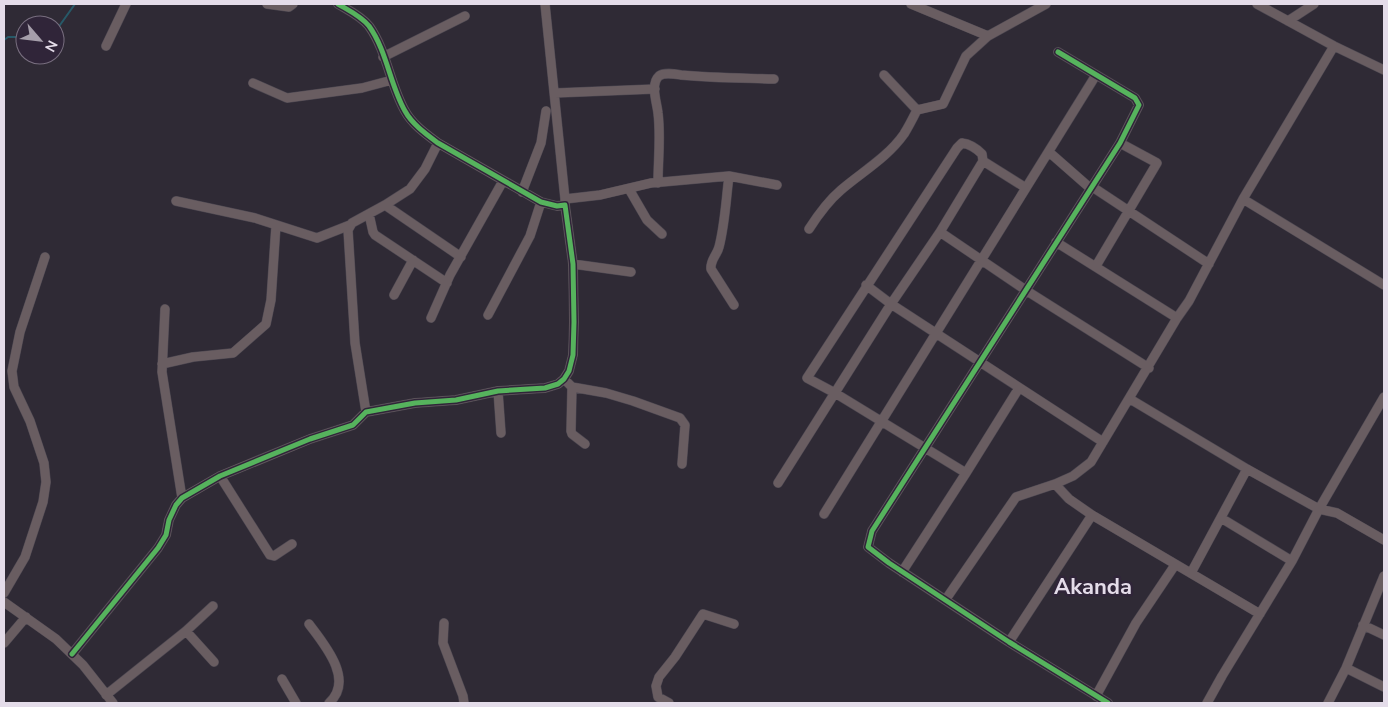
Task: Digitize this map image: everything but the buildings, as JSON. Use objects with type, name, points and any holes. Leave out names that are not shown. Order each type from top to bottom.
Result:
[{"type":"street","points":[[106,46],[126,4]]},
{"type":"street","points":[[267,4],[289,7],[293,4]]},
{"type":"street","points":[[338,4],[358,16],[369,26],[405,112],[417,126],[438,143],[541,202],[557,206],[565,202],[658,183],[728,176],[777,185]]},
{"type":"street","points":[[72,654],[158,548],[166,536],[169,520],[176,505],[182,498],[220,476],[301,442],[352,425],[366,412],[415,403],[456,400],[498,391],[545,388],[558,384],[564,379],[569,371],[574,340],[573,264],[545,4]]},
{"type":"street","points":[[911,4],[988,36]]},
{"type":"street","points":[[809,229],[823,208],[840,191],[868,169],[904,134],[917,110],[943,104],[966,56],[988,36],[1045,4]]},
{"type":"street","points":[[1257,4],[1334,46],[1384,70]]},
{"type":"street","points":[[1288,21],[1314,4]]},
{"type":"street","points":[[383,57],[465,16]]},
{"type":"street","points":[[946,599],[1016,497],[1073,476],[1091,462],[1190,301],[1244,199],[1334,46]]},
{"type":"street","points":[[1058,52],[1138,100],[1139,105],[1120,143],[872,531],[868,547],[902,572],[1009,642],[1108,703]]},
{"type":"street","points":[[658,183],[659,129],[655,89],[657,78],[662,74],[774,79]]},
{"type":"street","points":[[884,75],[917,110]]},
{"type":"street","points":[[824,514],[1096,75]]},
{"type":"street","points":[[254,83],[287,98],[362,88],[392,80]]},
{"type":"street","points":[[555,93],[655,89]]},
{"type":"street","points":[[522,192],[542,143],[546,111]]},
{"type":"street","points":[[176,201],[276,225],[317,238],[350,225],[410,189],[418,181],[438,143]]},
{"type":"street","points":[[778,483],[835,393],[891,304],[940,232],[983,161],[982,154],[967,144],[962,143],[866,285],[808,378],[835,393],[966,473]]},
{"type":"street","points":[[1096,266],[1157,163],[1120,143]]},
{"type":"street","points":[[1049,152],[1091,187],[1129,210],[1209,264]]},
{"type":"street","points":[[983,161],[1026,188]]},
{"type":"street","points":[[728,176],[728,194],[719,247],[711,269],[734,305]]},
{"type":"street","points":[[432,318],[447,283],[503,181]]},
{"type":"street","points":[[630,189],[647,220],[662,234]]},
{"type":"street","points":[[1244,199],[1384,285]]},
{"type":"street","points":[[488,315],[530,236],[541,202]]},
{"type":"street","points":[[385,205],[461,257]]},
{"type":"street","points":[[369,214],[373,232],[376,235],[447,283]]},
{"type":"street","points":[[162,364],[233,353],[266,324],[272,300],[276,225]]},
{"type":"street","points":[[350,225],[348,230],[355,343],[366,412]]},
{"type":"street","points":[[940,232],[1149,368]]},
{"type":"street","points":[[1056,242],[1178,318]]},
{"type":"street","points":[[4,594],[20,565],[33,534],[43,502],[46,482],[44,463],[30,422],[14,387],[12,371],[8,362],[45,257]]},
{"type":"street","points":[[394,295],[413,260]]},
{"type":"street","points":[[573,264],[631,272]]},
{"type":"street","points":[[866,285],[891,304],[1103,442]]},
{"type":"street","points":[[165,309],[162,372],[182,498]]},
{"type":"street","points":[[564,379],[572,387],[606,393],[680,418],[685,425],[682,464]]},
{"type":"street","points":[[572,387],[571,430],[572,434],[585,444]]},
{"type":"street","points":[[902,572],[1019,388]]},
{"type":"street","points":[[498,391],[501,433]]},
{"type":"street","points":[[1207,703],[1292,561],[1319,508],[1384,397]]},
{"type":"street","points":[[1130,399],[1247,469],[1319,508],[1337,512],[1384,540]]},
{"type":"street","points":[[1191,573],[1247,469]]},
{"type":"street","points":[[220,476],[270,555],[280,554],[292,544]]},
{"type":"street","points":[[1054,484],[1092,515],[1260,614]]},
{"type":"street","points":[[1009,642],[1092,515]]},
{"type":"street","points":[[1221,518],[1292,561]]},
{"type":"street","points":[[1096,696],[1136,623],[1175,565]]},
{"type":"street","points":[[1328,703],[1346,668],[1384,576]]},
{"type":"street","points":[[4,602],[52,635],[72,654],[113,703]]},
{"type":"street","points":[[106,695],[186,632],[213,606]]},
{"type":"street","points":[[669,703],[658,697],[656,686],[659,677],[675,657],[703,614],[734,624]]},
{"type":"street","points":[[4,643],[26,617]]},
{"type":"street","points":[[444,623],[443,643],[464,703]]},
{"type":"street","points":[[309,624],[330,652],[338,675],[340,687],[329,703]]},
{"type":"street","points":[[1363,625],[1384,635]]},
{"type":"street","points":[[186,632],[214,662]]},
{"type":"street","points":[[1346,668],[1384,687]]},
{"type":"street","points":[[282,679],[296,703]]},
{"type":"waterway","points":[[65,18],[75,4]]},
{"type":"waterway","points":[[4,40],[8,37],[15,37]]},
{"type":"cycle path","points":[[72,654],[158,548],[166,535],[169,520],[176,505],[182,498],[220,476],[310,439],[353,425],[366,412],[415,403],[456,400],[498,391],[545,388],[558,384],[569,371],[573,355],[573,264],[565,205],[557,206],[541,202],[438,143],[420,128],[408,116],[400,101],[380,46],[369,26],[358,16],[338,4]]},
{"type":"cycle path","points":[[1058,52],[1135,98],[1139,105],[1120,143],[872,531],[868,547],[889,563],[1009,642],[1108,703]]},
{"type":"district","name":"Akanda","points":[[1093,586]]}]
